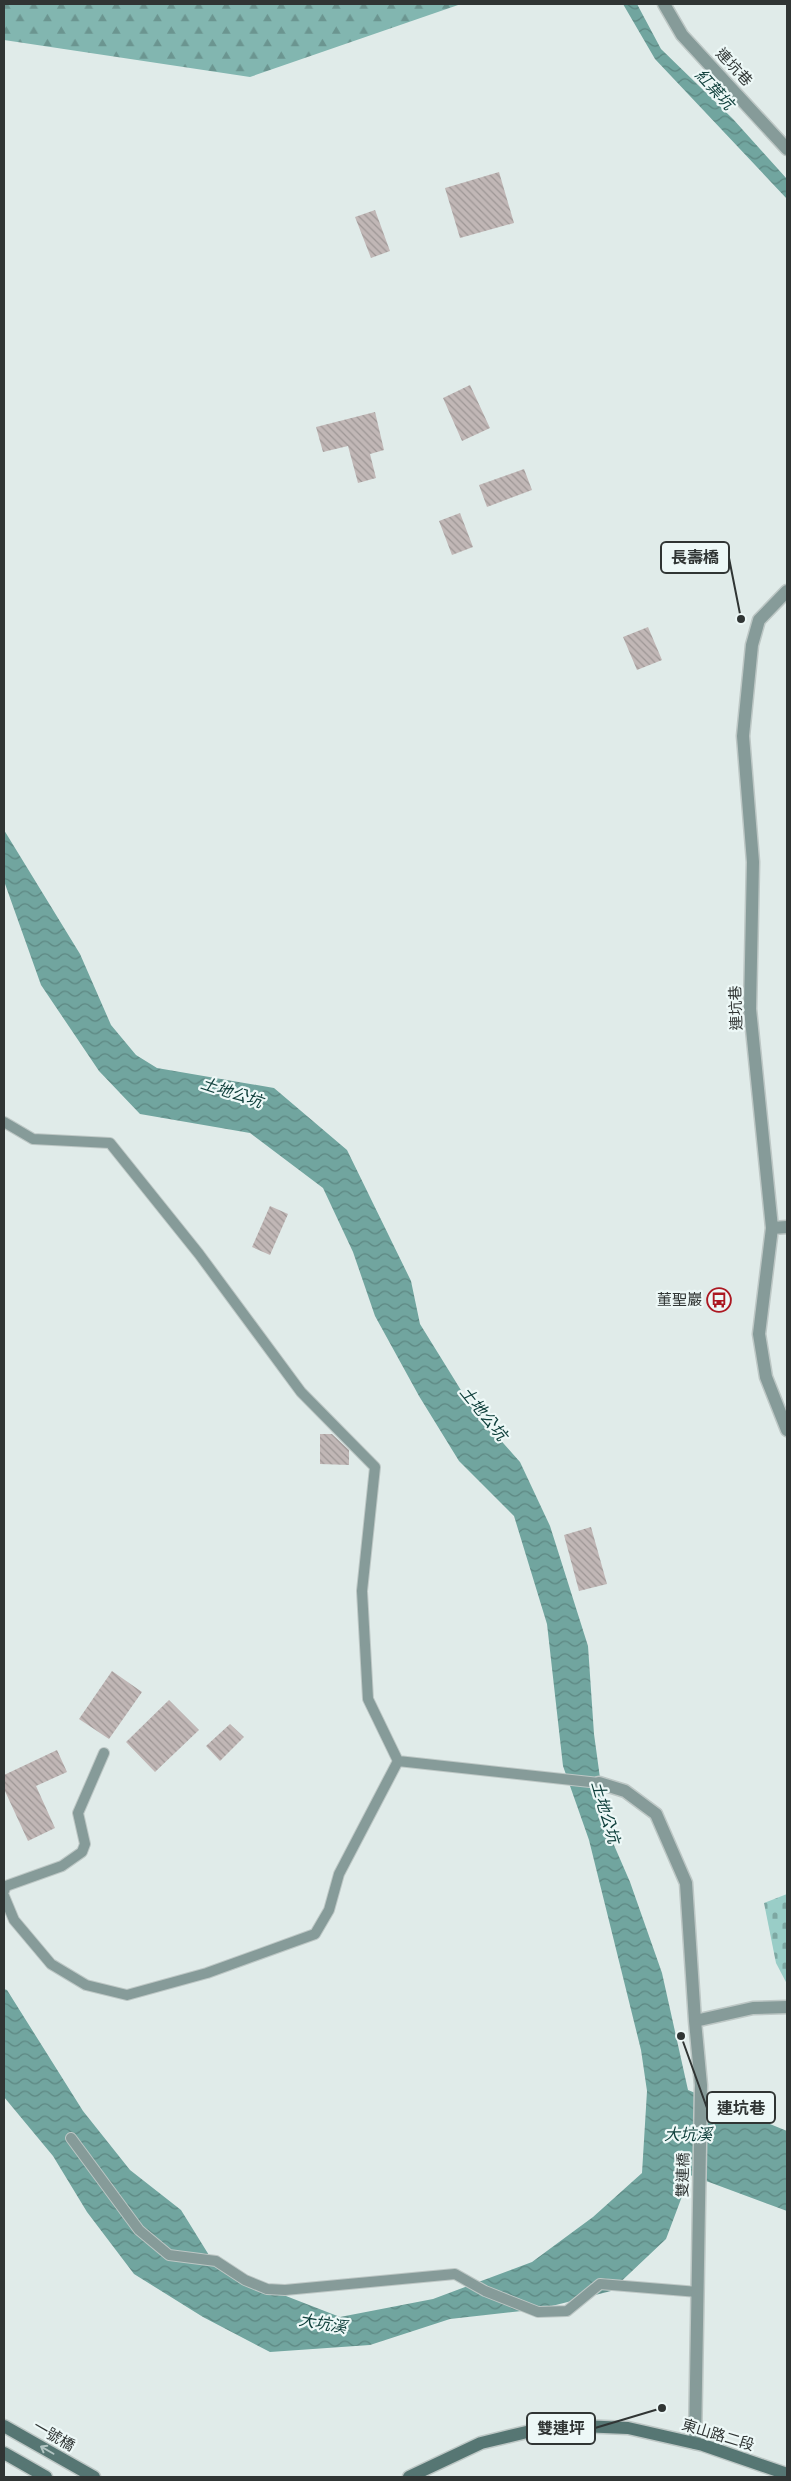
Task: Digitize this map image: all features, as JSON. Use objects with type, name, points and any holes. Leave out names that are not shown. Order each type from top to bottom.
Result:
[{"type":"main road","name":"東山路二段","points":[[410,2477],[481,2443],[556,2425],[628,2428],[695,2443],[787,2474]]},
{"type":"main road","name":"一號橋","points":[[4,2426],[92,2476]]},
{"type":"main road","points":[[4,2452],[46,2477]]},
{"type":"street","name":"連坑巷","points":[[664,4],[682,35],[787,149]]},
{"type":"street","name":"連坑巷","points":[[787,591],[759,620],[752,645],[743,736],[753,862],[750,1009],[772,1228],[758,1334],[766,1376],[787,1430]]},
{"type":"street","points":[[772,1228],[787,1227]]},
{"type":"street","points":[[599,1783],[625,1791],[656,1814],[686,1883],[695,2021],[753,2008],[787,2007]]},
{"type":"street","name":"雙連橋","points":[[695,2021],[701,2084],[698,2292]]},
{"type":"street","points":[[695,2443],[698,2292]]},
{"type":"lane","points":[[4,1122],[33,1139],[110,1143],[199,1254],[301,1392],[375,1467],[362,1591],[368,1699],[398,1761]]},
{"type":"lane","points":[[4,1891],[6,1886],[62,1866],[82,1852],[84,1844],[78,1814],[104,1753]]},
{"type":"lane","points":[[398,1761],[552,1776],[599,1783]]},
{"type":"lane","points":[[4,1896],[14,1920],[51,1964],[86,1985],[127,1995],[207,1973],[315,1934],[329,1910],[339,1874],[398,1761]]},
{"type":"lane","points":[[72,2138],[139,2230],[170,2255],[216,2261],[245,2280],[267,2289],[294,2290],[454,2274],[485,2291],[538,2312],[567,2311],[600,2284],[698,2292]]},
{"type":"green space","points":[[4,4],[461,4],[250,77],[4,40]]},
{"type":"green space","points":[[787,1894],[787,1984],[776,1963],[764,1903]]},
{"type":"water","points":[[623,4],[637,4],[661,49],[733,119],[787,179],[787,199],[655,59]]},
{"type":"water","name":"大坑溪","points":[[4,830],[80,954],[111,1025],[136,1055],[157,1068],[274,1088],[347,1150],[411,1281],[420,1324],[472,1408],[520,1462],[550,1526],[588,1646],[594,1734],[607,1829],[630,1882],[662,1973],[688,2090],[787,2131],[787,2211],[690,2175],[666,2239],[611,2291],[540,2309],[450,2319],[370,2345],[270,2352],[203,2317],[134,2274],[87,2212],[53,2156],[4,2097],[4,1989],[7,1990],[83,2111],[130,2170],[181,2210],[212,2260],[268,2289],[340,2317],[433,2299],[532,2262],[593,2217],[642,2173],[647,2091],[641,2050],[589,1840],[563,1766],[547,1624],[514,1516],[459,1461],[419,1396],[375,1316],[353,1252],[323,1188],[250,1133],[140,1114],[99,1071],[41,985],[4,881]]},
{"type":"building","points":[[499,172],[514,223],[460,238],[445,188]]},
{"type":"building","points":[[375,210],[390,251],[371,258],[355,217]]},
{"type":"building","points":[[470,385],[490,428],[462,441],[443,398]]},
{"type":"building","points":[[375,412],[384,450],[370,454],[376,478],[358,483],[348,446],[323,452],[316,427]]},
{"type":"building","points":[[524,469],[532,490],[487,507],[479,485]]},
{"type":"building","points":[[460,513],[473,547],[452,555],[439,521]]},
{"type":"building","points":[[648,627],[662,660],[637,670],[623,637]]},
{"type":"building","points":[[270,1206],[288,1214],[270,1255],[252,1247]]},
{"type":"building","points":[[320,1434],[332,1434],[349,1450],[349,1465],[320,1464]]},
{"type":"building","points":[[591,1527],[607,1584],[579,1591],[564,1535]]},
{"type":"building","points":[[112,1671],[142,1692],[109,1739],[79,1719]]},
{"type":"building","points":[[169,1700],[199,1730],[155,1772],[126,1742]]},
{"type":"building","points":[[230,1724],[244,1737],[220,1761],[206,1746]]},
{"type":"building","points":[[57,1750],[67,1772],[36,1786],[55,1828],[28,1841],[4,1789],[4,1775]]},
{"type":"place","name":"長壽橋","points":[[741,619]]},
{"type":"place","name":"董聖巖","points":[[719,1300]]},
{"type":"place","name":"連坑巷","points":[[681,2036]]},
{"type":"place","name":"雙連坪","points":[[662,2408]]},
{"type":"water label","name":"紅葉坑","points":[[715,89]]},
{"type":"water label","name":"土地公坑","points":[[232,1092]]},
{"type":"water label","name":"土地公坑","points":[[484,1413]]},
{"type":"water label","name":"土地公坑","points":[[606,1812]]}]
